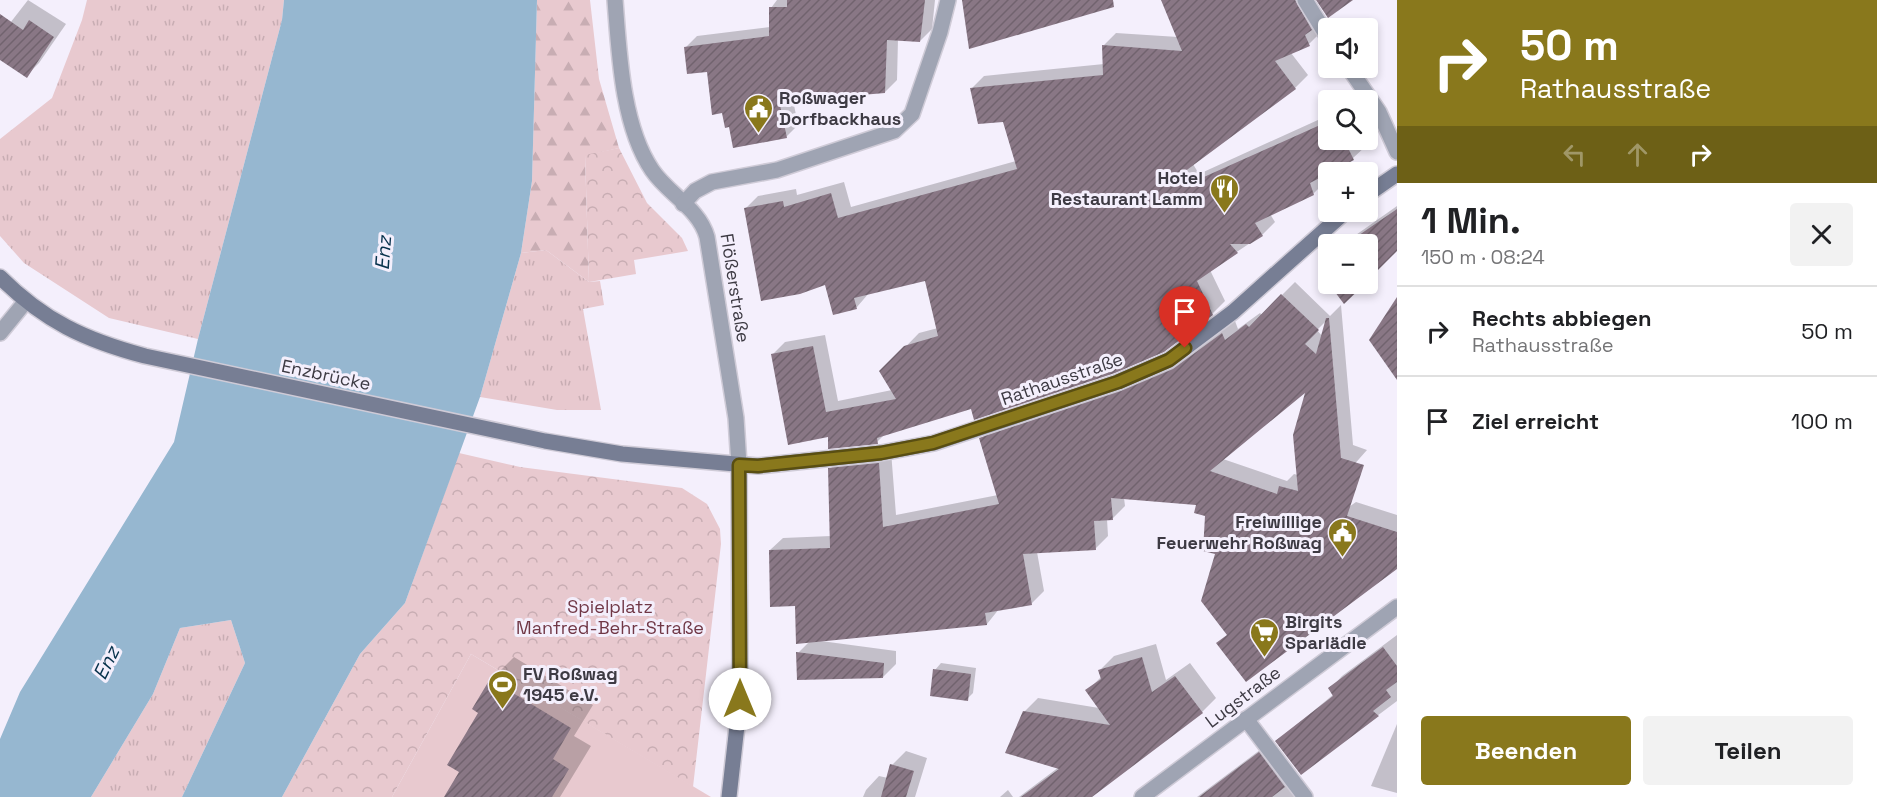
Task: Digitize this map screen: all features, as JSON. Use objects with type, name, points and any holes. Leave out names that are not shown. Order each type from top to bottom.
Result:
[{"type":"street","name":"Flößerstraße","points":[[615,0],[621,59],[635,135],[653,172],[701,222],[707,237],[736,418],[739,465]]},
{"type":"street","points":[[684,204],[695,191],[712,182],[777,170],[898,128],[912,114],[940,32],[948,0]]},
{"type":"street","points":[[1305,0],[1318,21]]},
{"type":"street","points":[[1356,78],[1379,112],[1397,152]]},
{"type":"street","points":[[1378,187],[1397,174]]},
{"type":"street","name":"Rathausstraße","points":[[500,432],[622,454],[758,466],[881,453],[933,443],[1118,382],[1169,360],[1233,312],[1334,222]]},
{"type":"street","name":"Enzbrücke","points":[[0,276],[26,302],[84,338],[145,356],[500,432]]},
{"type":"street","points":[[0,333],[26,302]]},
{"type":"street","points":[[729,797],[740,699],[739,465]]},
{"type":"street","name":"Lugstraße","points":[[1142,797],[1397,606]]},
{"type":"street","points":[[1246,719],[1305,797]]},
{"type":"green space","points":[[87,0],[284,0],[282,20],[198,339],[109,318],[24,263],[0,236],[0,139],[52,98],[82,20]]},
{"type":"green space","points":[[537,0],[590,0],[599,79],[619,148],[585,156],[589,282],[546,250],[521,253],[532,181]]},
{"type":"green space","points":[[619,148],[647,203],[682,238],[688,251],[634,260],[636,274],[589,282],[585,155]]},
{"type":"green space","points":[[546,250],[589,282],[600,281],[604,305],[583,309],[601,410],[557,410],[480,397],[521,253]]},
{"type":"green space","name":"Spielplatz Manfred-Behr-Straße","points":[[459,453],[520,467],[682,488],[707,504],[720,529],[721,544],[693,787],[471,654],[392,797],[282,797],[360,654],[405,603]]},
{"type":"green space","points":[[231,620],[245,663],[182,797],[91,797],[153,694],[180,628]]},
{"type":"green space","name":"FV Roßwag 1945 e.V.","points":[[471,654],[711,797],[392,797]]},
{"type":"water","name":"Enz","points":[[284,0],[537,0],[532,181],[521,253],[480,397],[405,603],[360,654],[282,797],[182,797],[245,663],[231,620],[180,628],[153,694],[91,797],[0,797],[0,739],[20,692],[174,442],[198,339],[282,20]]},
{"type":"building","points":[[787,0],[925,0],[920,42],[887,40],[885,93],[790,101],[790,104],[780,105],[787,138],[733,148],[729,127],[725,128],[722,113],[712,115],[707,72],[687,74],[684,47],[769,36],[769,7],[787,7]]},
{"type":"building","points":[[962,0],[1113,0],[1114,7],[969,49]]},
{"type":"building","points":[[1161,0],[1295,0],[1312,30],[1305,35],[1310,46],[1275,61],[1296,89],[1180,175],[1186,185],[1318,126],[1318,150],[1349,150],[1354,160],[1318,162],[1318,179],[1310,183],[1314,195],[1255,223],[1263,236],[1250,244],[1230,244],[1238,253],[1197,281],[1213,315],[1164,352],[1115,373],[974,420],[971,409],[877,438],[878,444],[828,449],[828,437],[788,445],[771,354],[813,346],[826,412],[896,399],[879,371],[904,346],[938,336],[925,281],[854,298],[857,309],[833,315],[825,285],[800,294],[761,301],[744,208],[783,201],[784,207],[831,193],[838,218],[1017,169],[1003,122],[978,124],[970,88],[1103,75],[1102,45],[1182,51]]},
{"type":"building","points":[[1316,0],[1353,0],[1328,18]]},
{"type":"building","points":[[0,14],[23,30],[29,20],[54,37],[27,78],[0,60]]},
{"type":"building","points":[[1397,209],[1397,251],[1378,270],[1378,234],[1361,234]]},
{"type":"building","points":[[1281,294],[1319,330],[1305,344],[1316,354],[1326,318],[1329,318],[1341,458],[1364,465],[1347,516],[1397,532],[1397,569],[1246,682],[1216,643],[1227,635],[1201,601],[1215,554],[1203,551],[1205,516],[1194,513],[1196,505],[1111,498],[1113,520],[1094,521],[1096,550],[1023,554],[1032,605],[985,613],[987,625],[796,644],[795,606],[770,607],[769,550],[830,548],[828,468],[879,463],[883,527],[999,504],[979,438],[1121,391],[1173,369],[1222,333],[1225,340],[1246,324],[1249,327]],"holes":[[[1305,393],[1293,435],[1298,491],[1279,486],[1277,494],[1210,471]]]},
{"type":"building","points":[[1336,294],[1354,294],[1344,304]]},
{"type":"building","points":[[1397,297],[1397,380],[1369,340]]},
{"type":"building","points":[[1383,647],[1397,666],[1397,682],[1386,690],[1391,697],[1373,711],[1379,716],[1301,775],[1275,741],[1333,696],[1328,688]]},
{"type":"building","points":[[796,652],[884,663],[883,678],[797,680]]},
{"type":"building","points":[[1142,657],[1152,692],[1175,676],[1203,713],[1092,797],[1021,797],[1059,769],[1005,753],[1023,711],[1110,725],[1085,690],[1101,679],[1098,670]]},
{"type":"building","points":[[933,669],[971,674],[968,701],[930,696]]},
{"type":"building","points":[[490,679],[571,728],[553,759],[569,769],[552,797],[444,797],[459,772],[447,765],[478,713],[472,709]]},
{"type":"building","points":[[1259,752],[1285,787],[1272,797],[1199,797]]},
{"type":"building","points":[[890,764],[914,771],[906,797],[881,797]]},
{"type":"place","name":"Roßwager Dorfbackhaus","points":[[758,134]]},
{"type":"place","name":"Hotel Restaurant Lamm","points":[[1224,214]]},
{"type":"place","name":"Freiwillige Feuerwehr Roßwag","points":[[1343,558]]},
{"type":"place","name":"Birgits Sparlädle","points":[[1264,658]]},
{"type":"place","name":"FV Roßwag 1945 e.V.","points":[[502,710]]},
{"type":"route","points":[[740,699],[739,465],[758,466],[881,453],[933,443],[1118,382],[1169,360],[1185,348]]}]
